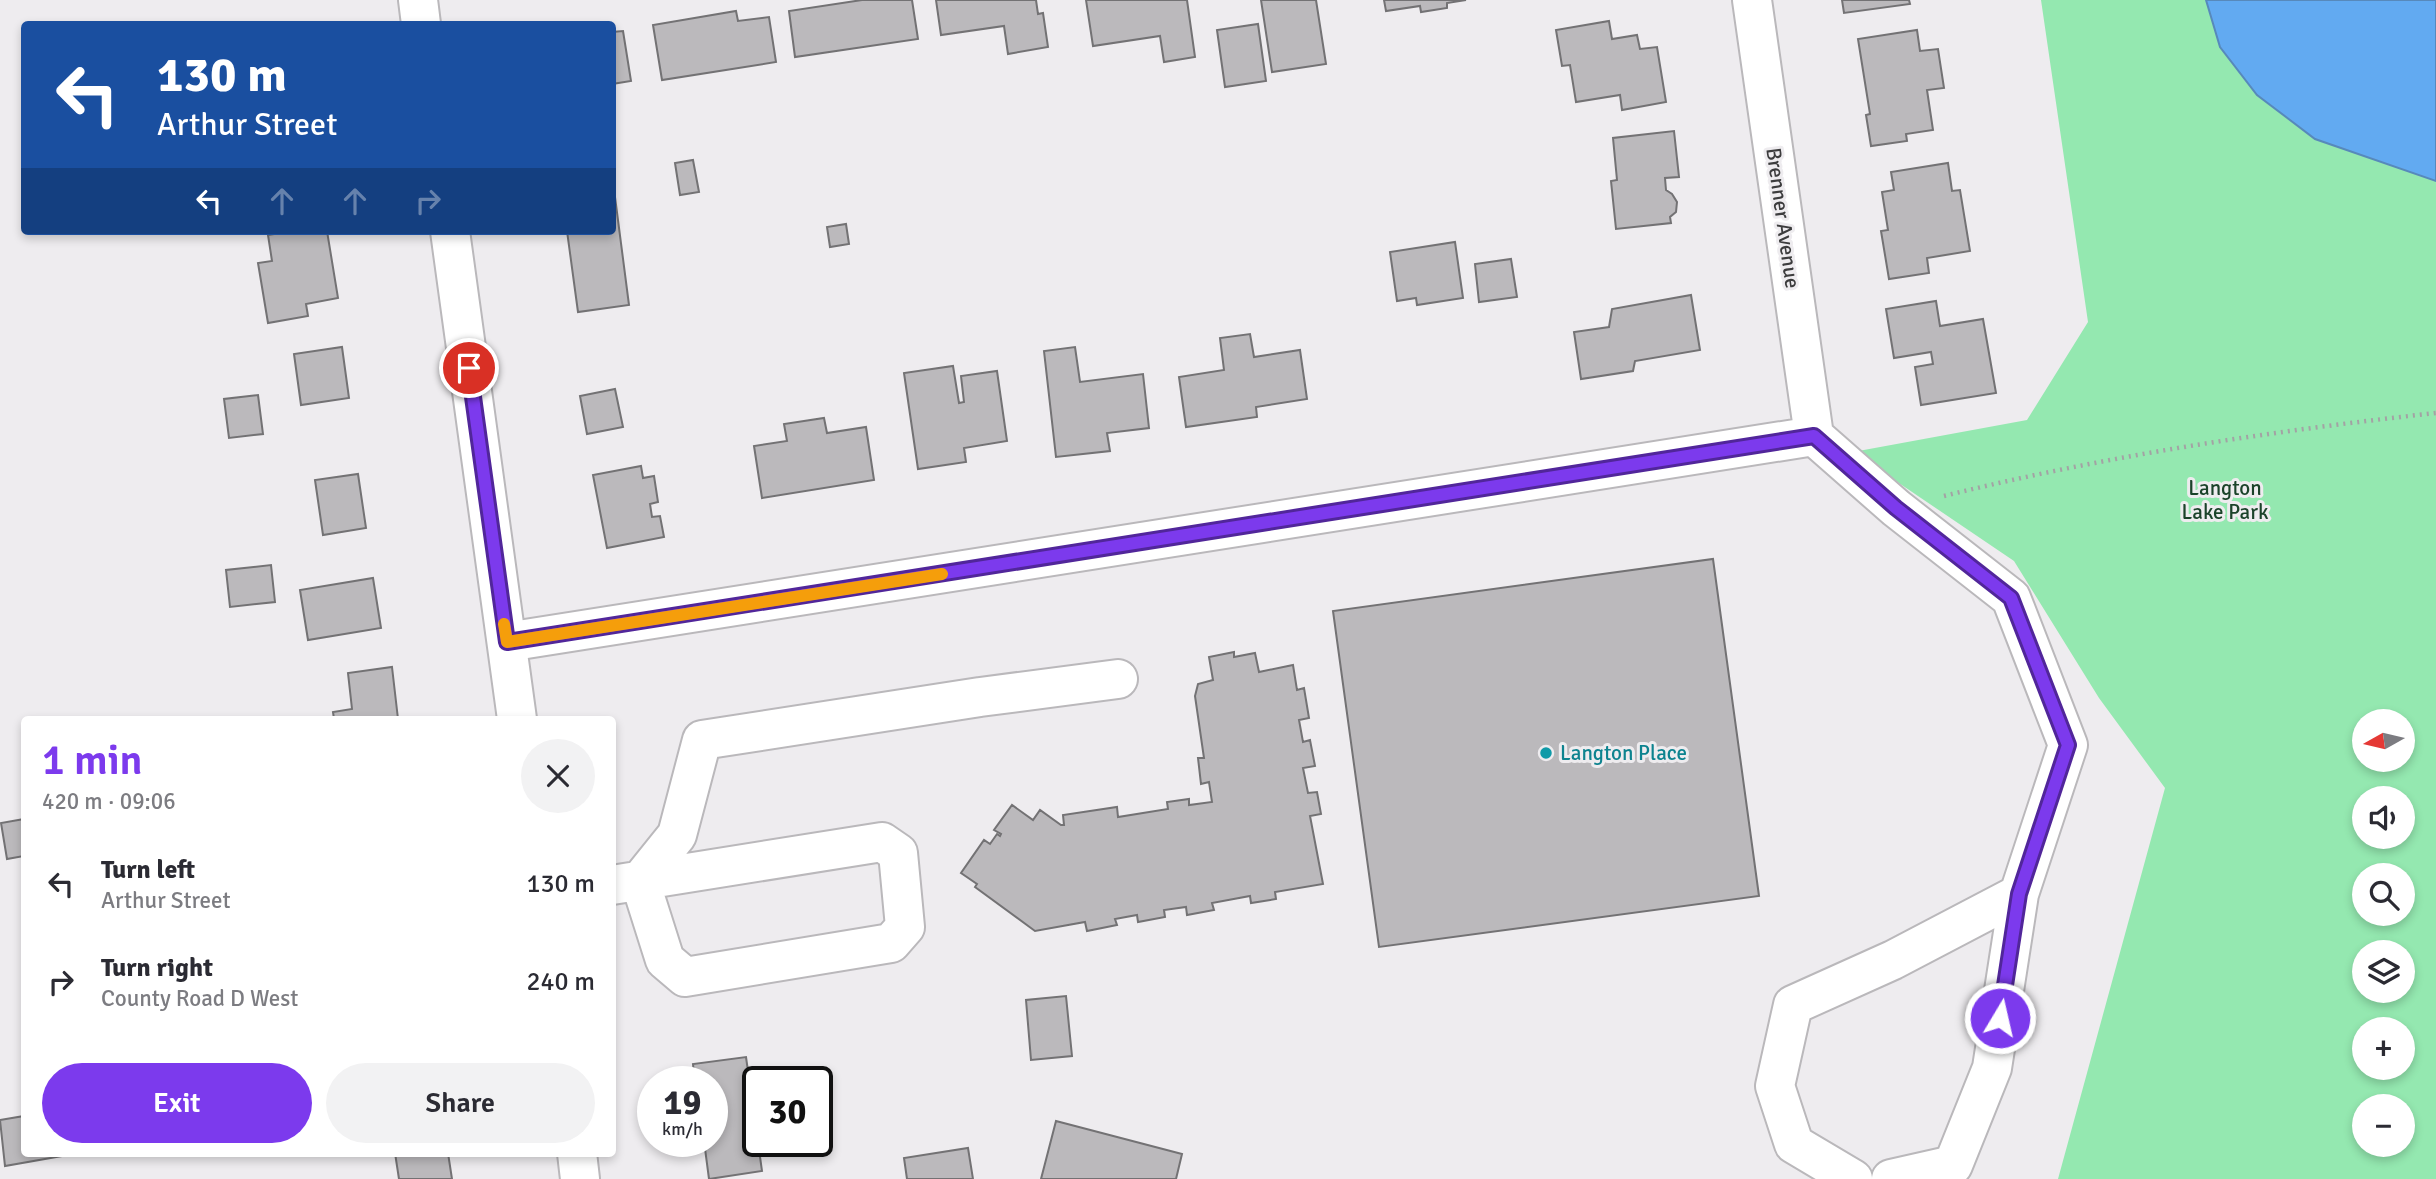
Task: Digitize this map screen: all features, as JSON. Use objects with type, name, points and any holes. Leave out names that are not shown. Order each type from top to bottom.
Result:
[{"type":"street","points":[[418,0],[421,21]]},
{"type":"street","name":"Brenner Avenue","points":[[1752,0],[1814,436]]},
{"type":"street","points":[[451,235],[517,716]]},
{"type":"street","points":[[507,642],[1814,436],[1896,508],[2011,598],[2068,745],[2019,894],[1993,1068],[1953,1165],[1891,1179]]},
{"type":"street","points":[[626,883],[677,835],[702,740],[980,697],[1118,680]]},
{"type":"street","points":[[882,842],[898,853],[905,927],[891,943],[685,977],[665,960],[626,883],[882,842]]},
{"type":"street","points":[[1853,1179],[1794,1144],[1775,1086],[1793,1005],[1893,960],[2019,894]]},
{"type":"street","points":[[577,1157],[580,1179]]},
{"type":"path","points":[[1896,508],[2012,479],[2279,432],[2436,413]]},
{"type":"green space","name":"Langton Lake Park","points":[[2041,0],[2436,0],[2436,1179],[2058,1179],[2165,788],[2099,698],[2014,561],[1853,452],[2027,420],[2088,322]]},
{"type":"water","points":[[2206,0],[2436,0],[2436,181],[2315,139],[2257,95],[2220,47]]},
{"type":"building","points":[[862,0],[912,0],[918,39],[795,57],[789,11]]},
{"type":"building","points":[[936,0],[1036,0],[1038,14],[1043,13],[1048,47],[1008,54],[1004,26],[941,35]]},
{"type":"building","points":[[1086,0],[1187,0],[1195,57],[1164,62],[1160,36],[1093,46]]},
{"type":"building","points":[[1261,0],[1316,0],[1326,64],[1272,72]]},
{"type":"building","points":[[1384,0],[1466,0],[1447,3],[1447,8],[1421,12],[1420,6],[1386,11]]},
{"type":"building","points":[[1842,0],[1909,0],[1910,4],[1844,13]]},
{"type":"building","points":[[736,11],[738,21],[769,17],[776,62],[662,80],[653,25]]},
{"type":"building","points":[[1609,21],[1612,39],[1637,35],[1640,49],[1657,47],[1666,102],[1622,110],[1620,95],[1576,102],[1570,65],[1562,66],[1556,30]]},
{"type":"building","points":[[1258,24],[1266,81],[1225,87],[1217,30]]},
{"type":"building","points":[[1917,30],[1920,51],[1938,49],[1944,88],[1927,90],[1933,130],[1906,134],[1907,141],[1871,146],[1866,115],[1870,114],[1858,39]]},
{"type":"building","points":[[623,31],[631,81],[616,83],[616,32]]},
{"type":"building","points":[[1674,131],[1679,177],[1665,178],[1666,190],[1677,202],[1676,212],[1670,217],[1671,223],[1616,229],[1611,181],[1617,180],[1613,138]]},
{"type":"building","points":[[693,160],[699,192],[680,195],[675,163]]},
{"type":"building","points":[[1948,163],[1952,191],[1960,190],[1970,251],[1927,258],[1929,273],[1889,279],[1881,231],[1888,230],[1882,192],[1894,190],[1891,172]]},
{"type":"building","points":[[616,205],[629,305],[578,312],[568,235],[616,235]]},
{"type":"building","points":[[846,224],[849,244],[830,247],[827,227]]},
{"type":"building","points":[[268,235],[328,235],[338,298],[306,304],[308,316],[268,323],[258,263],[272,261]]},
{"type":"building","points":[[1455,242],[1463,298],[1417,305],[1416,298],[1397,301],[1390,252]]},
{"type":"building","points":[[1511,259],[1517,297],[1479,302],[1475,264]]},
{"type":"building","points":[[1691,295],[1700,350],[1635,361],[1633,371],[1581,379],[1574,332],[1609,327],[1612,309]]},
{"type":"building","points":[[1936,301],[1940,326],[1983,319],[1996,393],[1921,405],[1915,367],[1933,364],[1931,352],[1894,358],[1886,309]]},
{"type":"building","points":[[1250,334],[1254,357],[1300,350],[1307,399],[1256,407],[1257,417],[1186,427],[1179,377],[1224,370],[1220,338]]},
{"type":"building","points":[[342,347],[349,398],[301,405],[294,354]]},
{"type":"building","points":[[1075,347],[1080,382],[1143,374],[1149,428],[1107,433],[1110,451],[1056,457],[1044,351]]},
{"type":"building","points":[[953,366],[959,403],[964,402],[961,376],[997,371],[1007,441],[964,448],[966,462],[918,469],[904,373]]},
{"type":"building","points":[[615,389],[623,427],[587,434],[580,396]]},
{"type":"building","points":[[258,395],[263,434],[229,438],[224,399]]},
{"type":"building","points":[[824,418],[827,433],[866,427],[874,480],[762,498],[754,446],[787,441],[784,424]]},
{"type":"building","points":[[641,466],[643,478],[654,476],[658,502],[650,504],[652,517],[660,516],[664,537],[607,548],[593,475]]},
{"type":"building","points":[[358,474],[366,528],[323,535],[315,480]]},
{"type":"building","name":"Langton Place","points":[[1713,559],[1759,896],[1379,947],[1333,611]]},
{"type":"building","points":[[271,565],[275,602],[230,607],[226,570]]},
{"type":"building","points":[[373,578],[381,628],[308,640],[300,590]]},
{"type":"building","points":[[1234,652],[1234,657],[1255,653],[1259,672],[1293,665],[1297,690],[1304,688],[1309,718],[1299,720],[1303,742],[1310,740],[1315,766],[1303,768],[1308,793],[1317,792],[1321,814],[1310,816],[1323,884],[1275,892],[1276,899],[1251,903],[1250,896],[1212,903],[1214,910],[1187,915],[1186,907],[1164,910],[1165,917],[1138,922],[1137,915],[1115,919],[1117,925],[1087,931],[1085,922],[1035,931],[975,887],[977,884],[961,873],[984,840],[990,844],[997,834],[1000,836],[1001,834],[994,830],[1012,805],[1033,820],[1040,810],[1064,825],[1063,815],[1117,807],[1118,817],[1168,809],[1167,802],[1189,799],[1189,805],[1212,802],[1209,782],[1201,784],[1198,758],[1204,758],[1195,696],[1198,684],[1213,680],[1209,657]]},
{"type":"building","points":[[392,667],[398,716],[334,716],[333,712],[352,709],[348,673]]},
{"type":"building","points":[[21,820],[21,857],[7,859],[1,823]]},
{"type":"building","points":[[1066,996],[1072,1056],[1031,1060],[1026,1000]]},
{"type":"building","points":[[746,1057],[747,1066],[742,1066],[742,1157],[760,1157],[762,1171],[709,1179],[706,1157],[728,1157],[728,1066],[693,1064]]},
{"type":"building","points":[[21,1116],[21,1157],[56,1157],[5,1166],[0,1120]]},
{"type":"building","points":[[1056,1121],[1182,1154],[1176,1179],[1041,1179]]},
{"type":"building","points":[[968,1148],[973,1179],[907,1179],[904,1158]]},
{"type":"building","points":[[396,1157],[449,1157],[452,1179],[399,1179]]},
{"type":"slow traffic","points":[[504,624],[507,642],[942,574]]},
{"type":"place","name":"Langton Place","points":[[1546,753]]},
{"type":"route","points":[[469,368],[507,642],[1814,436],[1896,508],[2011,598],[2068,745],[2019,894],[2000,1018]]}]
